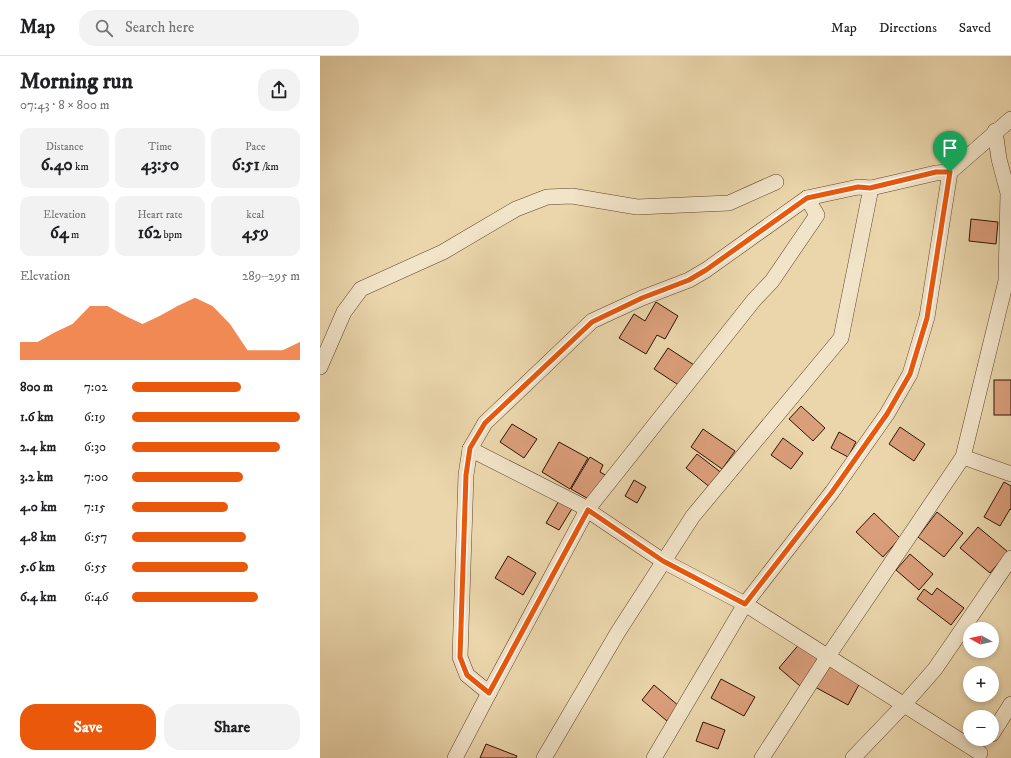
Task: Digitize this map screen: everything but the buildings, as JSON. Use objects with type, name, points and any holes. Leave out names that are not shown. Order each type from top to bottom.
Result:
[{"type":"street","points":[[654,758],[745,604],[832,492],[887,414],[910,374],[927,318],[950,172],[995,131],[1011,119]]},
{"type":"street","points":[[762,758],[828,656],[963,457],[1006,281],[1010,193],[999,159],[995,131]]},
{"type":"street","points":[[489,693],[467,675],[460,657],[466,475],[470,448],[485,423],[592,322],[642,298],[689,280],[706,270],[807,198],[858,187],[870,188],[936,172],[950,172]]},
{"type":"street","points":[[320,367],[344,312],[361,289],[443,252],[516,209],[548,197],[572,196],[637,207],[729,203],[776,182]]},
{"type":"street","points":[[544,758],[618,632],[693,516],[841,338],[870,188]]},
{"type":"street","points":[[455,758],[588,510],[754,300],[772,281],[817,215],[807,198]]},
{"type":"street","points":[[470,448],[588,510],[663,561],[745,604],[904,705],[978,756],[984,746]]},
{"type":"street","points":[[963,457],[1011,474]]},
{"type":"street","points":[[854,758],[904,705],[935,669],[1011,558]]},
{"type":"street","points":[[999,723],[1011,704]]},
{"type":"route","points":[[936,172],[950,172],[927,318],[910,374],[887,414],[832,492],[745,604],[663,561],[588,510],[489,693],[467,675],[460,657],[466,475],[470,448],[485,423],[592,322],[642,298],[689,280],[706,270],[807,198],[858,187],[870,188],[936,172]]}]
